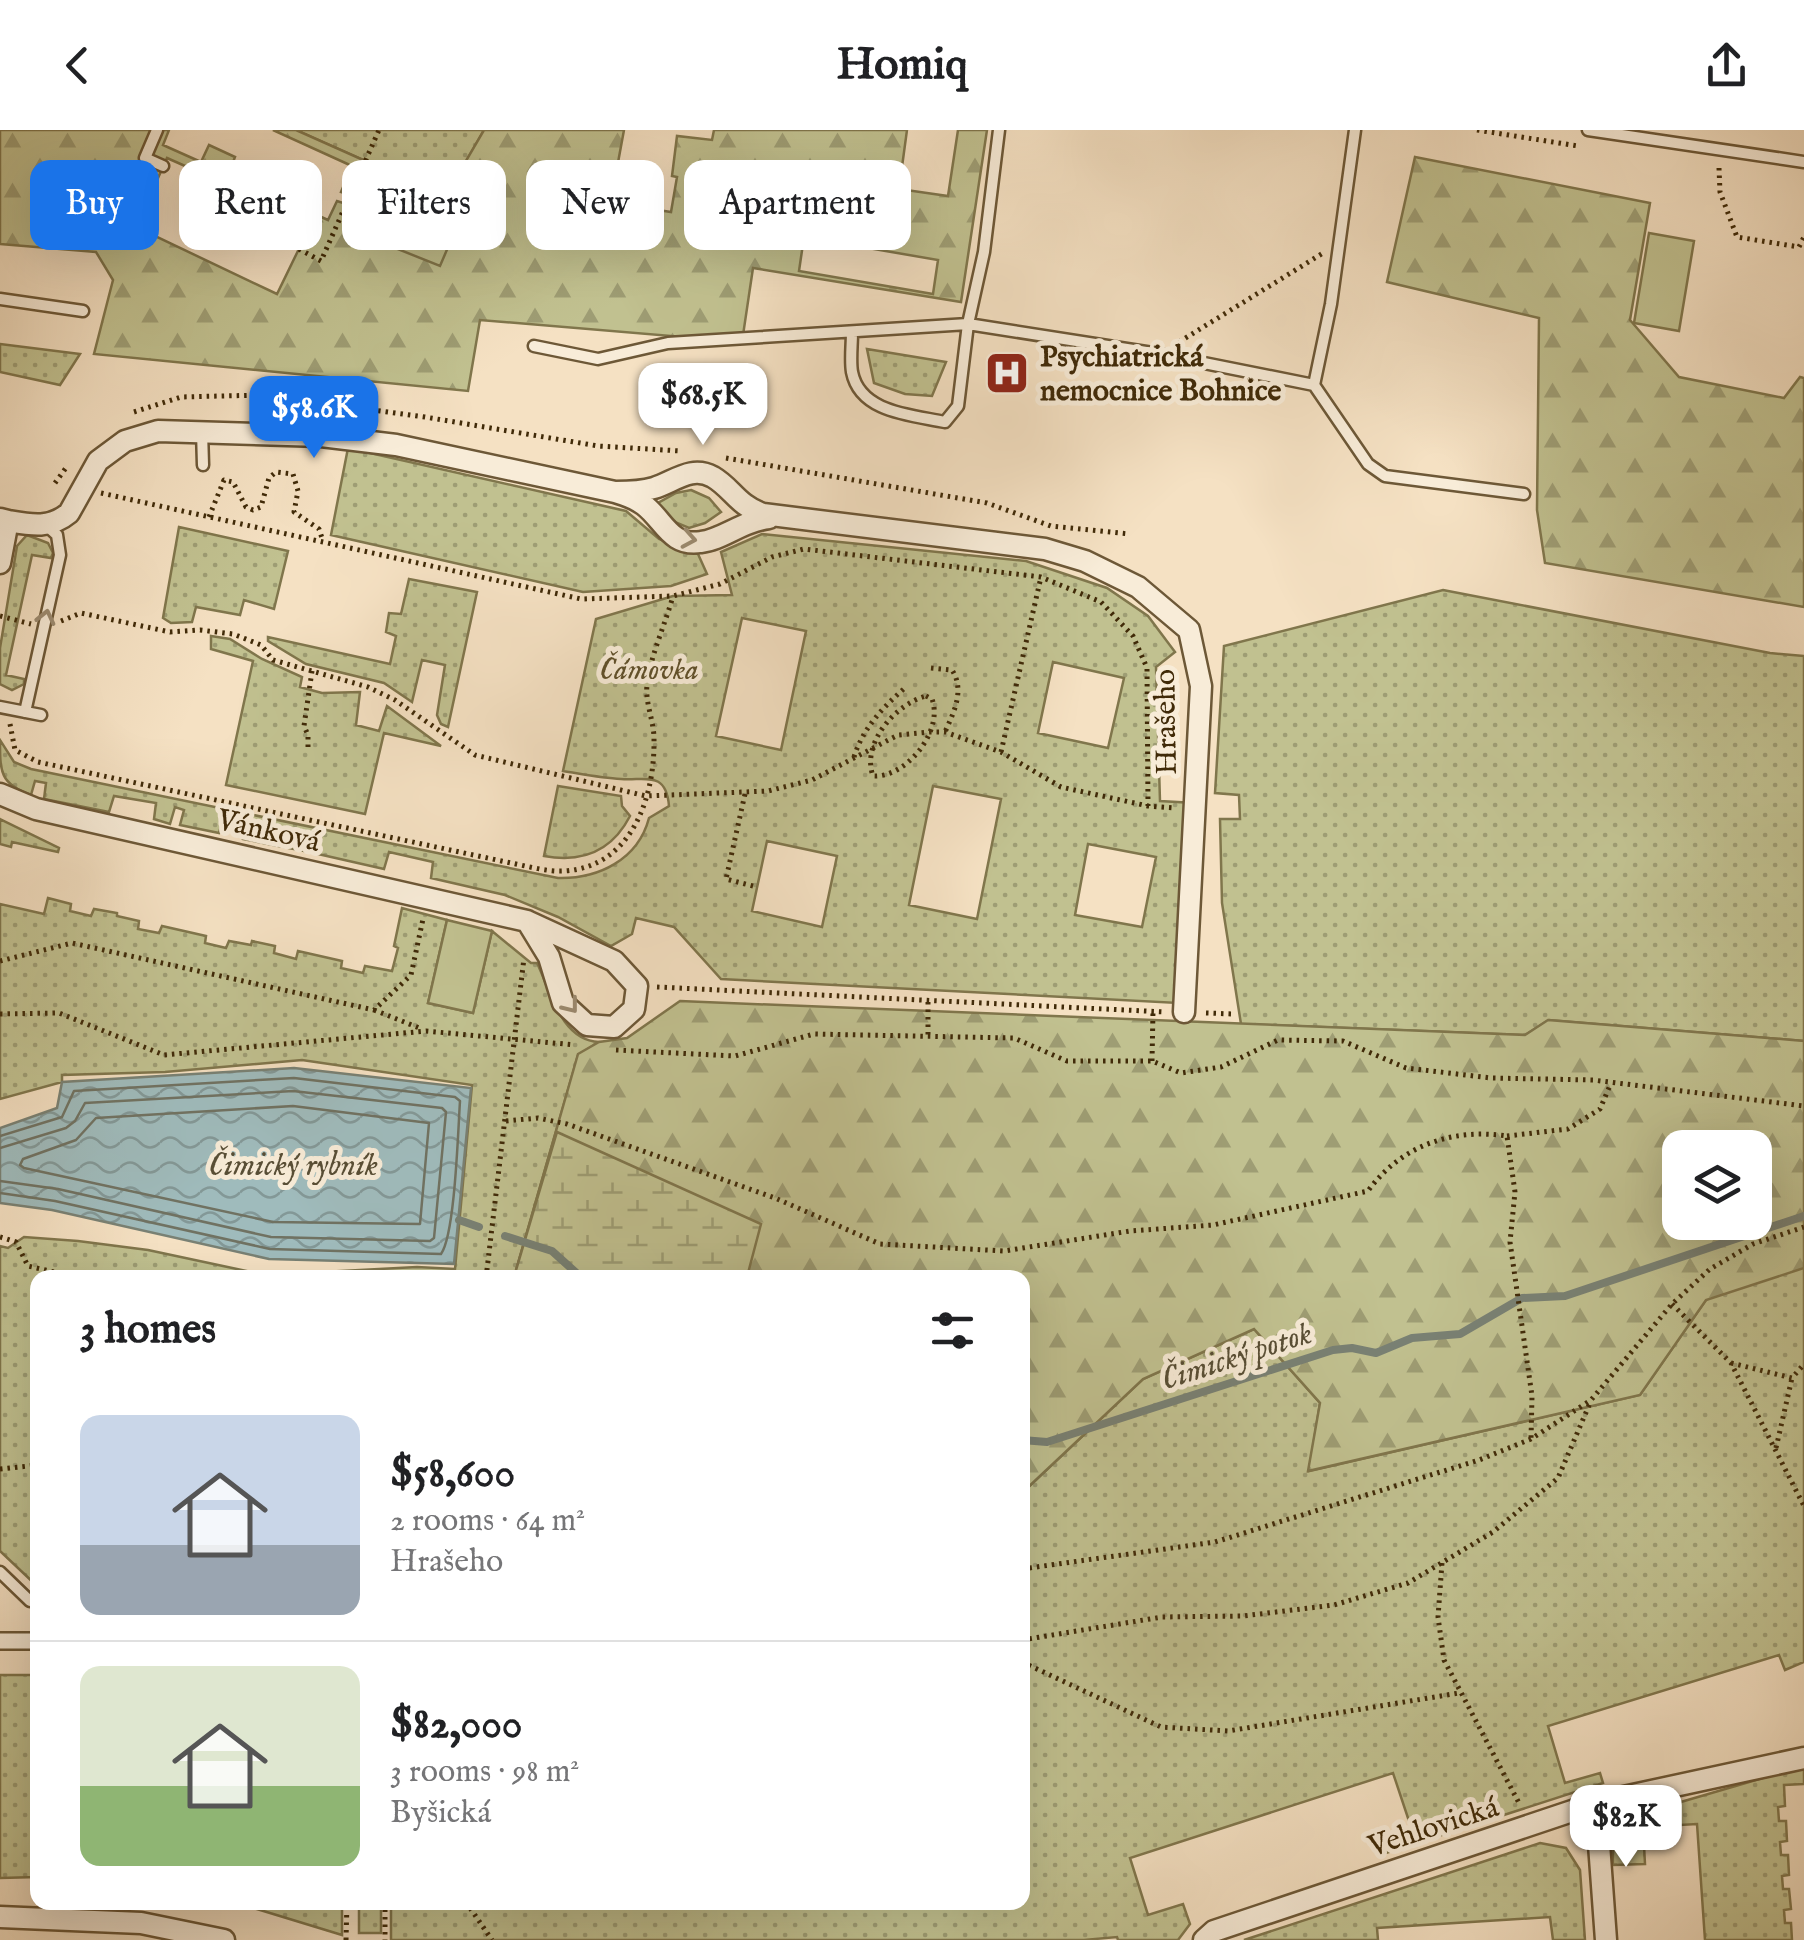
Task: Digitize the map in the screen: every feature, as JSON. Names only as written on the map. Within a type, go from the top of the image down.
[{"type":"street","name":"Hrašeho","points":[[46,525],[69,513],[98,461],[125,441],[158,431],[202,430],[320,436],[396,445],[614,492],[643,504],[666,531],[685,542],[708,541],[742,524],[775,517]]},
{"type":"street","name":"Hrašeho","points":[[614,492],[651,489],[684,474],[702,474],[719,482],[751,510],[775,517],[1046,549],[1085,561],[1138,586],[1189,630],[1201,686],[1184,1012]]},
{"type":"street","points":[[0,563],[4,520],[46,525]]},
{"type":"street","name":"Vánková","points":[[0,794],[36,809],[527,921],[614,961],[637,986]]},
{"type":"street","points":[[527,921],[549,957],[563,1003],[587,1025],[614,1026],[634,1009],[637,986]]},
{"type":"street","points":[[0,1641],[30,1642]]},
{"type":"street","name":"Vehlovická","points":[[1204,1940],[1214,1931],[1596,1804],[1804,1758]]},
{"type":"street","points":[[1596,1804],[1606,1940]]},
{"type":"street","points":[[0,1918],[141,1924],[224,1940]]},
{"type":"lane","points":[[158,130],[146,158],[163,166]]},
{"type":"lane","points":[[852,332],[852,374],[862,396],[891,411],[945,422],[958,406],[968,324],[984,252],[998,130]]},
{"type":"lane","points":[[1314,386],[1331,304],[1355,130]]},
{"type":"lane","points":[[1588,130],[1639,134],[1804,162]]},
{"type":"lane","points":[[0,299],[84,311]]},
{"type":"lane","points":[[534,346],[598,359],[668,343],[968,324],[1160,354],[1314,386],[1368,464],[1385,476],[1524,494]]},
{"type":"lane","points":[[202,430],[203,465]]},
{"type":"lane","points":[[41,715],[12,710],[44,627],[60,555],[57,535],[46,525]]},
{"type":"lane","points":[[0,1572],[30,1601]]},
{"type":"path","points":[[301,250],[321,261],[379,130]]},
{"type":"path","points":[[1478,130],[1584,147]]},
{"type":"path","points":[[1719,150],[1720,192],[1737,237],[1799,247],[1804,237]]},
{"type":"path","points":[[1160,354],[1338,244]]},
{"type":"path","points":[[131,414],[181,397],[262,395],[598,446],[656,447],[694,453]]},
{"type":"path","points":[[712,456],[987,504],[1051,526],[1128,534]]},
{"type":"path","points":[[55,483],[72,460]]},
{"type":"path","points":[[209,516],[224,480],[233,482],[246,508],[254,510],[261,507],[270,478],[276,472],[287,472],[293,474],[298,491],[294,512],[319,529],[323,542]]},
{"type":"path","points":[[0,616],[44,627],[81,614],[170,632],[233,634],[261,645],[273,660],[368,687],[395,700],[474,755],[646,796],[745,794],[812,780],[898,734],[945,732],[1000,752],[1062,786],[1148,806],[1147,668],[1133,636],[1101,602],[1041,577],[804,549],[772,557],[720,584],[673,596],[580,599],[98,492]]},
{"type":"path","points":[[1000,752],[1041,577]]},
{"type":"path","points":[[12,710],[9,729],[15,750],[38,762],[563,871],[597,864],[620,850],[637,823],[646,796],[654,736],[646,684],[673,596]]},
{"type":"path","points":[[931,668],[952,670],[957,677],[956,709],[945,732]]},
{"type":"path","points":[[308,747],[304,726],[312,671]]},
{"type":"path","points":[[854,758],[859,741],[882,708],[906,687]]},
{"type":"path","points":[[926,696],[932,699],[936,707],[930,732],[915,755],[892,774],[873,776],[872,748],[900,706],[926,696]]},
{"type":"path","points":[[745,794],[726,880],[757,887]]},
{"type":"path","points":[[374,1010],[411,975],[428,897]]},
{"type":"path","points":[[487,1270],[527,921]]},
{"type":"path","points":[[0,961],[72,943],[374,1010],[426,1030]]},
{"type":"path","points":[[637,986],[1233,1014]]},
{"type":"path","points":[[928,1002],[928,1037]]},
{"type":"path","points":[[1152,1062],[1153,1012]]},
{"type":"path","points":[[0,1014],[59,1014],[164,1055],[426,1030],[589,1047]]},
{"type":"path","points":[[608,1049],[734,1056],[814,1034],[1014,1038],[1067,1061],[1152,1062],[1181,1073],[1221,1067],[1278,1040],[1343,1042],[1406,1068],[1491,1078],[1611,1082],[1804,1106]]},
{"type":"path","points":[[506,1121],[538,1118],[567,1124],[775,1198],[880,1244],[1004,1251],[1130,1231],[1214,1225],[1368,1190],[1384,1169],[1442,1136],[1508,1136],[1568,1129],[1600,1109],[1611,1082]]},
{"type":"path","points":[[1508,1136],[1514,1192],[1510,1242],[1532,1396],[1531,1439]]},
{"type":"path","points":[[1030,1567],[1216,1542],[1479,1460],[1531,1439],[1591,1400],[1672,1304],[1710,1268],[1753,1244],[1804,1227]]},
{"type":"path","points":[[0,1237],[16,1242],[28,1266],[45,1270]]},
{"type":"path","points":[[1672,1304],[1732,1364],[1804,1506]]},
{"type":"path","points":[[1732,1364],[1792,1378]]},
{"type":"path","points":[[1775,1451],[1792,1378],[1804,1364]]},
{"type":"path","points":[[1030,1639],[1162,1617],[1243,1616],[1334,1605],[1408,1583],[1493,1532],[1558,1478],[1591,1400]]},
{"type":"path","points":[[0,1469],[30,1467]]},
{"type":"path","points":[[1442,1563],[1438,1617],[1444,1660],[1531,1825]]},
{"type":"path","points":[[1030,1666],[1161,1727],[1228,1730],[1459,1692]]},
{"type":"path","points":[[346,1910],[346,1940]]},
{"type":"path","points":[[385,1910],[385,1940]]},
{"type":"path","points":[[471,1910],[492,1940]]},
{"type":"green space","points":[[0,130],[169,130],[163,145],[197,160],[179,160],[179,163],[167,158],[159,176],[159,160],[30,160],[30,246],[0,244]]},
{"type":"green space","points":[[273,130],[296,130],[363,160],[342,161]]},
{"type":"green space","points":[[296,130],[484,130],[467,160],[363,160]]},
{"type":"green space","points":[[484,130],[624,130],[618,160],[526,160],[526,250],[664,250],[664,211],[671,212],[677,177],[672,176],[677,136],[712,140],[714,130],[907,130],[903,160],[684,160],[684,250],[802,250],[799,271],[933,294],[938,260],[880,250],[911,250],[911,191],[948,196],[958,130],[987,130],[961,302],[753,268],[742,342],[480,320],[468,391],[94,354],[113,280],[96,252],[72,250],[159,250],[159,238],[277,294],[298,250],[322,250],[322,217],[328,220],[337,201],[342,203],[342,250],[506,250],[506,160],[466,160]]},
{"type":"green space","points":[[209,145],[235,157],[234,160],[202,160]]},
{"type":"green space","points":[[1415,157],[1650,203],[1630,320],[1679,377],[1784,398],[1800,377],[1804,378],[1804,607],[1545,563],[1537,510],[1539,318],[1387,282]]},
{"type":"green space","points":[[1649,233],[1694,241],[1679,331],[1634,323]]},
{"type":"green space","points":[[400,250],[447,250],[440,266]]},
{"type":"green space","points":[[0,344],[80,354],[60,385],[0,372]]},
{"type":"green space","points":[[867,349],[946,362],[932,396],[905,394],[874,383]]},
{"type":"green space","points":[[348,448],[626,511],[659,539],[698,554],[707,574],[671,586],[583,592],[331,535]]},
{"type":"green space","points":[[691,490],[709,498],[721,512],[689,528],[670,520],[658,503]]},
{"type":"green space","points":[[179,527],[288,551],[274,609],[244,600],[240,615],[196,607],[192,622],[171,623],[163,618]]},
{"type":"green space","name":"Čámovka","points":[[762,534],[1026,561],[1107,588],[1148,616],[1175,652],[1156,667],[1160,801],[1194,803],[1178,1003],[721,979],[674,927],[636,918],[632,934],[611,946],[558,917],[505,895],[431,878],[433,862],[389,852],[384,869],[318,854],[321,837],[307,835],[304,851],[243,839],[245,823],[223,818],[219,833],[180,825],[184,810],[175,807],[170,824],[154,819],[156,803],[114,796],[109,812],[44,799],[46,783],[35,781],[31,795],[13,786],[2,769],[0,740],[14,762],[31,769],[558,878],[588,875],[626,856],[644,833],[649,818],[669,806],[664,787],[653,780],[563,771],[596,619],[673,596],[732,595],[721,552]],"holes":[[[742,618],[806,631],[781,750],[716,736]],[[1053,662],[1124,678],[1108,748],[1038,733]],[[933,786],[1001,799],[977,919],[909,905]],[[767,841],[837,856],[822,927],[752,911]],[[1088,844],[1156,857],[1142,927],[1075,915]]]},
{"type":"green space","points":[[27,535],[48,543],[53,553],[51,558],[32,555],[6,675],[24,679],[24,684],[12,690],[0,684],[0,648],[17,546]]},
{"type":"green space","points":[[409,579],[477,592],[448,727],[441,724],[437,715],[445,665],[422,660],[412,702],[384,683],[306,664],[268,641],[268,637],[390,664],[396,636],[386,632],[389,613],[401,614]]},
{"type":"green space","points":[[1443,590],[1770,653],[1804,656],[1804,1041],[1549,1020],[1525,1035],[1241,1024],[1222,903],[1220,819],[1240,819],[1239,795],[1215,793],[1224,646]]},
{"type":"green space","points":[[211,636],[230,639],[302,677],[300,687],[322,693],[360,692],[356,725],[379,731],[387,706],[441,746],[384,733],[365,814],[226,785],[253,661],[211,649]]},
{"type":"green space","points":[[558,786],[621,796],[622,806],[630,816],[614,838],[594,852],[571,858],[544,856]]},
{"type":"green space","points":[[0,819],[59,848],[58,852],[12,842],[11,847],[0,844]]},
{"type":"green space","points":[[48,898],[71,904],[70,911],[91,916],[94,909],[117,913],[139,921],[138,929],[159,933],[162,926],[206,936],[205,943],[226,948],[229,941],[251,945],[252,941],[275,946],[274,953],[296,959],[298,951],[342,961],[341,968],[363,973],[365,966],[392,971],[402,908],[447,920],[428,1003],[473,1013],[492,931],[531,963],[537,963],[566,1024],[586,1039],[599,1042],[578,1055],[516,1270],[360,1270],[455,1269],[472,1085],[302,1060],[165,1072],[62,1075],[62,1082],[0,1099],[0,904],[44,914]]},
{"type":"green space","points":[[447,920],[492,931],[473,1013],[428,1003]]},
{"type":"green space","points":[[680,1001],[1525,1035],[1548,1020],[1804,1041],[1804,1268],[1706,1300],[1640,1395],[1308,1471],[1320,1403],[1254,1329],[1143,1379],[1030,1485],[1030,1270],[516,1270],[578,1054],[599,1042],[627,1038]]},
{"type":"green space","points":[[557,1132],[761,1224],[749,1270],[516,1270]]},
{"type":"green space","points":[[1804,1213],[1804,1662],[1785,1670],[1779,1655],[1548,1726],[1565,1783],[1600,1773],[1603,1783],[1383,1854],[1379,1841],[1412,1830],[1393,1773],[1130,1858],[1148,1915],[1183,1904],[1190,1924],[1178,1940],[391,1940],[391,1910],[1030,1910],[1030,1485],[1143,1379],[1254,1329],[1320,1403],[1309,1471],[1640,1395],[1706,1300]]},
{"type":"green space","points":[[24,1237],[148,1250],[242,1270],[30,1270],[30,1579],[0,1551],[0,1246],[8,1248]]},
{"type":"green space","points":[[0,1675],[30,1675],[30,1877],[0,1878]]},
{"type":"green space","points":[[1804,1766],[1804,1784],[1784,1785],[1785,1806],[1778,1807],[1779,1821],[1786,1821],[1787,1841],[1780,1842],[1781,1855],[1788,1855],[1789,1875],[1782,1876],[1783,1889],[1789,1889],[1791,1909],[1784,1910],[1785,1923],[1791,1923],[1792,1940],[1705,1940],[1697,1824],[1643,1827],[1645,1864],[1613,1865],[1616,1837],[1633,1816]]},
{"type":"green space","points":[[1540,1843],[1566,1848],[1580,1870],[1585,1940],[1553,1940],[1550,1917],[1377,1928],[1378,1940],[1244,1940]]},
{"type":"green space","points":[[260,1910],[342,1910],[342,1935]]},
{"type":"green space","points":[[359,1910],[381,1910],[381,1933],[359,1933]]},
{"type":"water","name":"Čimický rybník","points":[[294,1068],[471,1088],[454,1264],[269,1259],[52,1210],[0,1203],[0,1128],[57,1108],[62,1082]]},
{"type":"waterway","name":"Čimický potok","points":[[1030,1441],[1047,1442],[1333,1350],[1352,1348],[1376,1353],[1412,1338],[1460,1334],[1522,1298],[1565,1296],[1804,1216]]},
{"type":"waterway","name":"Čimický potok","points":[[459,1220],[479,1227]]},
{"type":"waterway","name":"Čimický potok","points":[[505,1236],[552,1251],[573,1270]]},
{"type":"place","name":"Psychiatrická nemocnice Bohnice","points":[[1007,373]]}]
